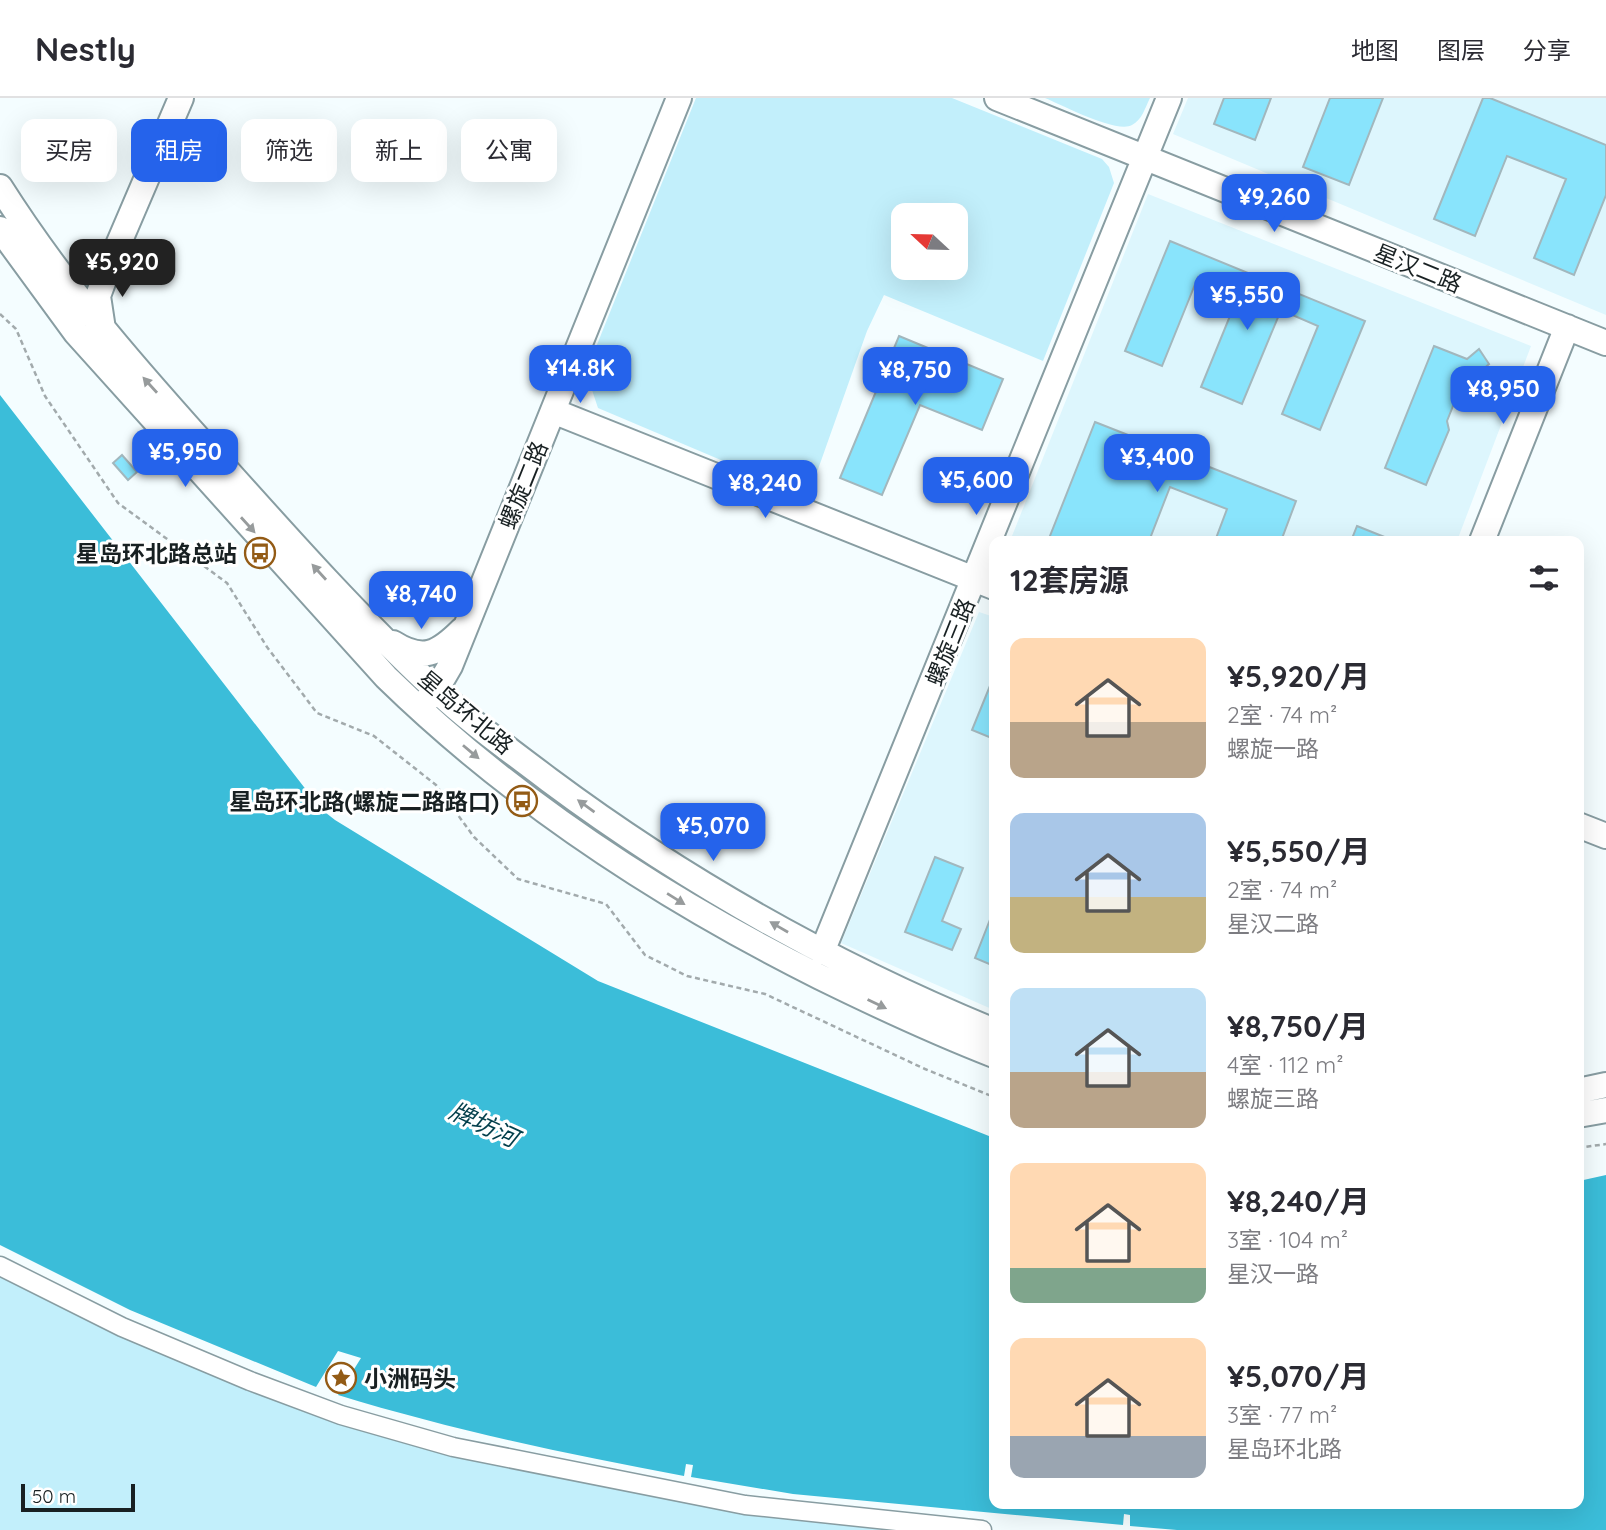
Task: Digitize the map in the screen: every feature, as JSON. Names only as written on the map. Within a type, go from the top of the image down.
[{"type":"street","points":[[104,331],[98,296],[181,98]]},
{"type":"street","name":"螺旋二路","points":[[418,709],[436,690],[450,666],[679,98]]},
{"type":"street","name":"星汉二路","points":[[997,98],[1606,343]]},
{"type":"street","name":"螺旋三路","points":[[1003,536],[1169,98]]},
{"type":"street","name":"星岛环北路","points":[[0,187],[59,275],[104,331],[329,583],[436,690],[514,754],[662,859],[822,952],[989,1029]]},
{"type":"street","name":"星岛环北路","points":[[0,229],[76,333],[418,709],[569,829],[699,914],[933,1031],[989,1053]]},
{"type":"street","points":[[59,275],[79,279],[109,266]]},
{"type":"street","points":[[1484,536],[1567,327]]},
{"type":"street","points":[[553,411],[985,583]]},
{"type":"street","name":"螺旋三路","points":[[822,952],[985,583]]},
{"type":"street","points":[[379,634],[407,652],[418,655],[446,646],[464,627]]},
{"type":"street","points":[[1584,827],[1606,836]]},
{"type":"street","points":[[1584,1090],[1606,1085]]},
{"type":"street","points":[[1584,1114],[1606,1110]]},
{"type":"street","points":[[0,1266],[122,1327],[250,1381],[341,1415],[453,1447],[745,1505],[982,1530]]},
{"type":"path","points":[[1584,1148],[1606,1144]]},
{"type":"shaded area","points":[[696,98],[952,98],[1102,159],[1109,167],[1114,183],[1043,361],[884,295],[867,331],[816,475],[799,493],[598,408],[586,372]]},
{"type":"shaded area","points":[[1045,98],[1150,98],[1138,120],[1125,127],[1102,122]]},
{"type":"shaded area","points":[[1188,98],[1606,98],[1606,315],[1173,134]]},
{"type":"shaded area","points":[[1148,194],[1531,346],[1459,536],[1012,536]]},
{"type":"shaded area","points":[[979,612],[989,615],[989,1008],[841,943]]},
{"type":"shaded area","points":[[0,1272],[321,1414],[881,1526],[883,1530],[0,1530]]},
{"type":"water","name":"牌坊河","points":[[0,395],[321,809],[335,820],[598,981],[989,1136],[989,1509],[1584,1509],[1584,1180],[1606,1175],[1606,1530],[1177,1530],[1130,1526],[1130,1515],[1124,1514],[1123,1525],[793,1494],[691,1477],[693,1465],[686,1464],[684,1476],[510,1440],[338,1395],[361,1358],[338,1351],[316,1387],[130,1310],[0,1245]]},
{"type":"building","points":[[1224,98],[1271,98],[1255,140],[1214,124]]},
{"type":"building","points":[[1330,98],[1383,98],[1349,185],[1303,167]]},
{"type":"building","points":[[1483,98],[1490,98],[1606,145],[1606,195],[1574,275],[1534,258],[1566,179],[1507,156],[1475,236],[1434,219]]},
{"type":"building","points":[[1170,241],[1365,321],[1320,430],[1282,414],[1318,326],[1281,310],[1242,404],[1201,387],[1239,294],[1198,277],[1162,366],[1125,351]]},
{"type":"building","points":[[899,336],[1003,379],[982,430],[920,405],[882,495],[840,478]]},
{"type":"building","points":[[1434,346],[1467,359],[1479,349],[1489,364],[1459,391],[1447,421],[1449,430],[1426,485],[1385,468]]},
{"type":"building","points":[[1095,422],[1296,501],[1283,536],[1217,536],[1227,509],[1170,487],[1151,536],[1050,536]]},
{"type":"building","points":[[122,455],[137,472],[128,480],[113,463]]},
{"type":"building","points":[[1357,526],[1382,536],[1353,536]]},
{"type":"building","points":[[989,688],[989,737],[972,730]]},
{"type":"building","points":[[935,857],[963,868],[942,921],[961,929],[952,950],[905,932]]},
{"type":"building","points":[[989,922],[989,964],[975,958]]},
{"type":"place","name":"星岛环北路总站","points":[[260,553]]},
{"type":"place","name":"星岛环北路(螺旋二路路口)","points":[[522,801]]},
{"type":"place","name":"小洲码头","points":[[341,1378]]}]
